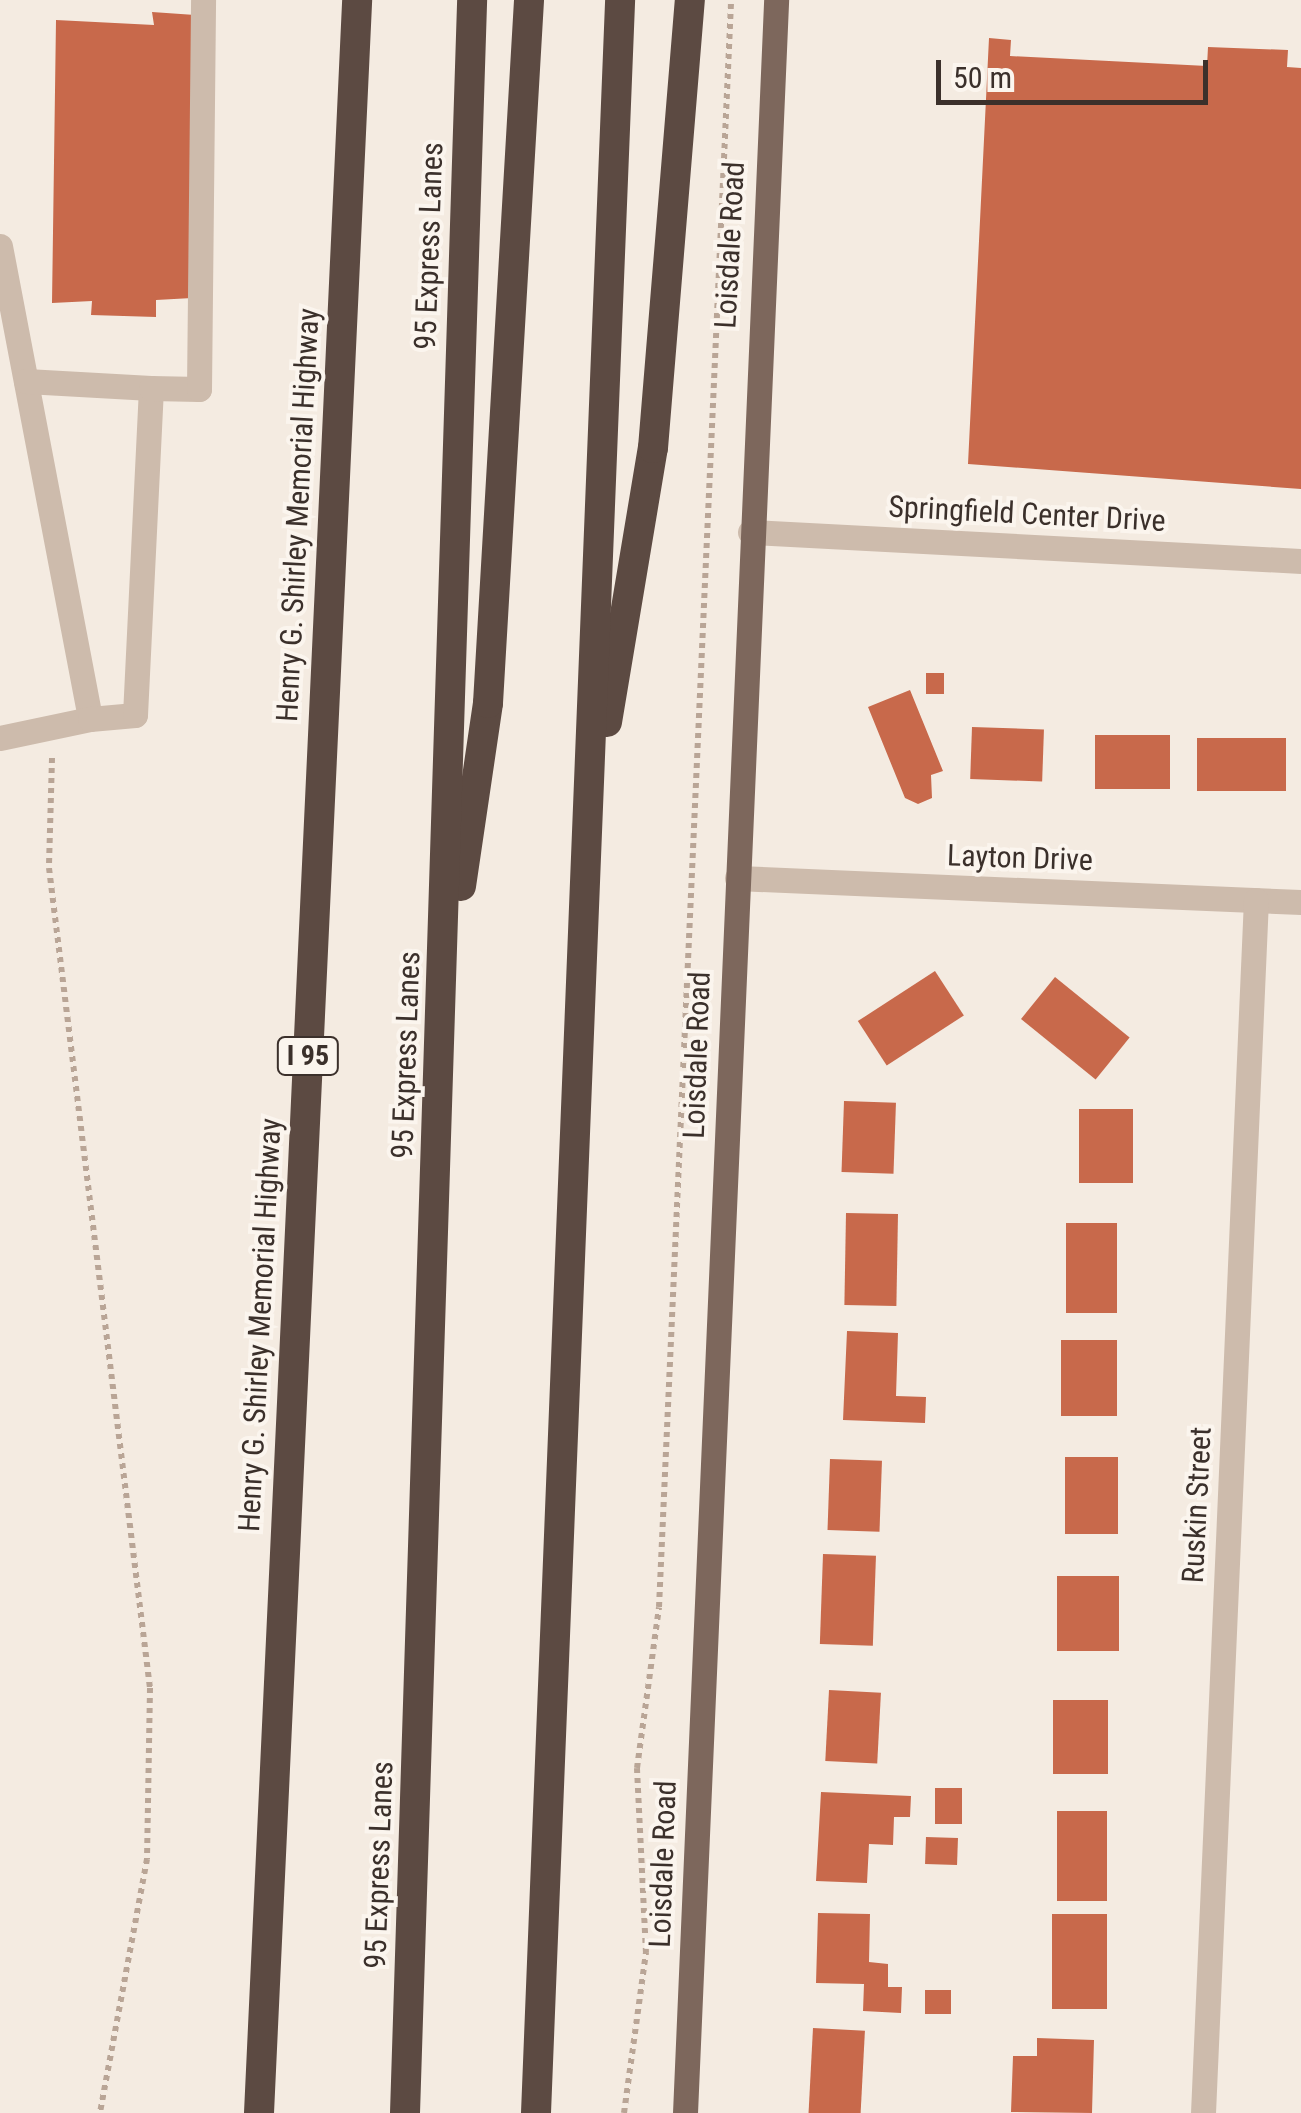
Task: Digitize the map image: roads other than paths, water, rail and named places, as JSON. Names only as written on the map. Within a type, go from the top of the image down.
[{"type":"highway","name":"Henry G. Shirley Memorial Highway","points":[[259,2113],[357,0]]},
{"type":"highway","name":"95 Express Lanes","points":[[406,2113],[472,0]]},
{"type":"highway","points":[[443,997],[488,703],[529,0]]},
{"type":"highway","points":[[536,2113],[620,0]]},
{"type":"highway","points":[[588,833],[646,507],[690,0]]},
{"type":"main road","name":"Loisdale Road","points":[[684,2113],[776,0]]},
{"type":"street","points":[[26,381],[199,389],[203,0]]},
{"type":"street","points":[[0,246],[90,719]]},
{"type":"street","points":[[0,738],[90,719],[135,716],[152,388]]},
{"type":"street","name":"Springfield Center Drive","points":[[750,532],[1301,560]]},
{"type":"street","name":"Layton Drive","points":[[736,878],[1301,902]]},
{"type":"street","name":"Ruskin Street","points":[[1202,2113],[1256,900]]}]
